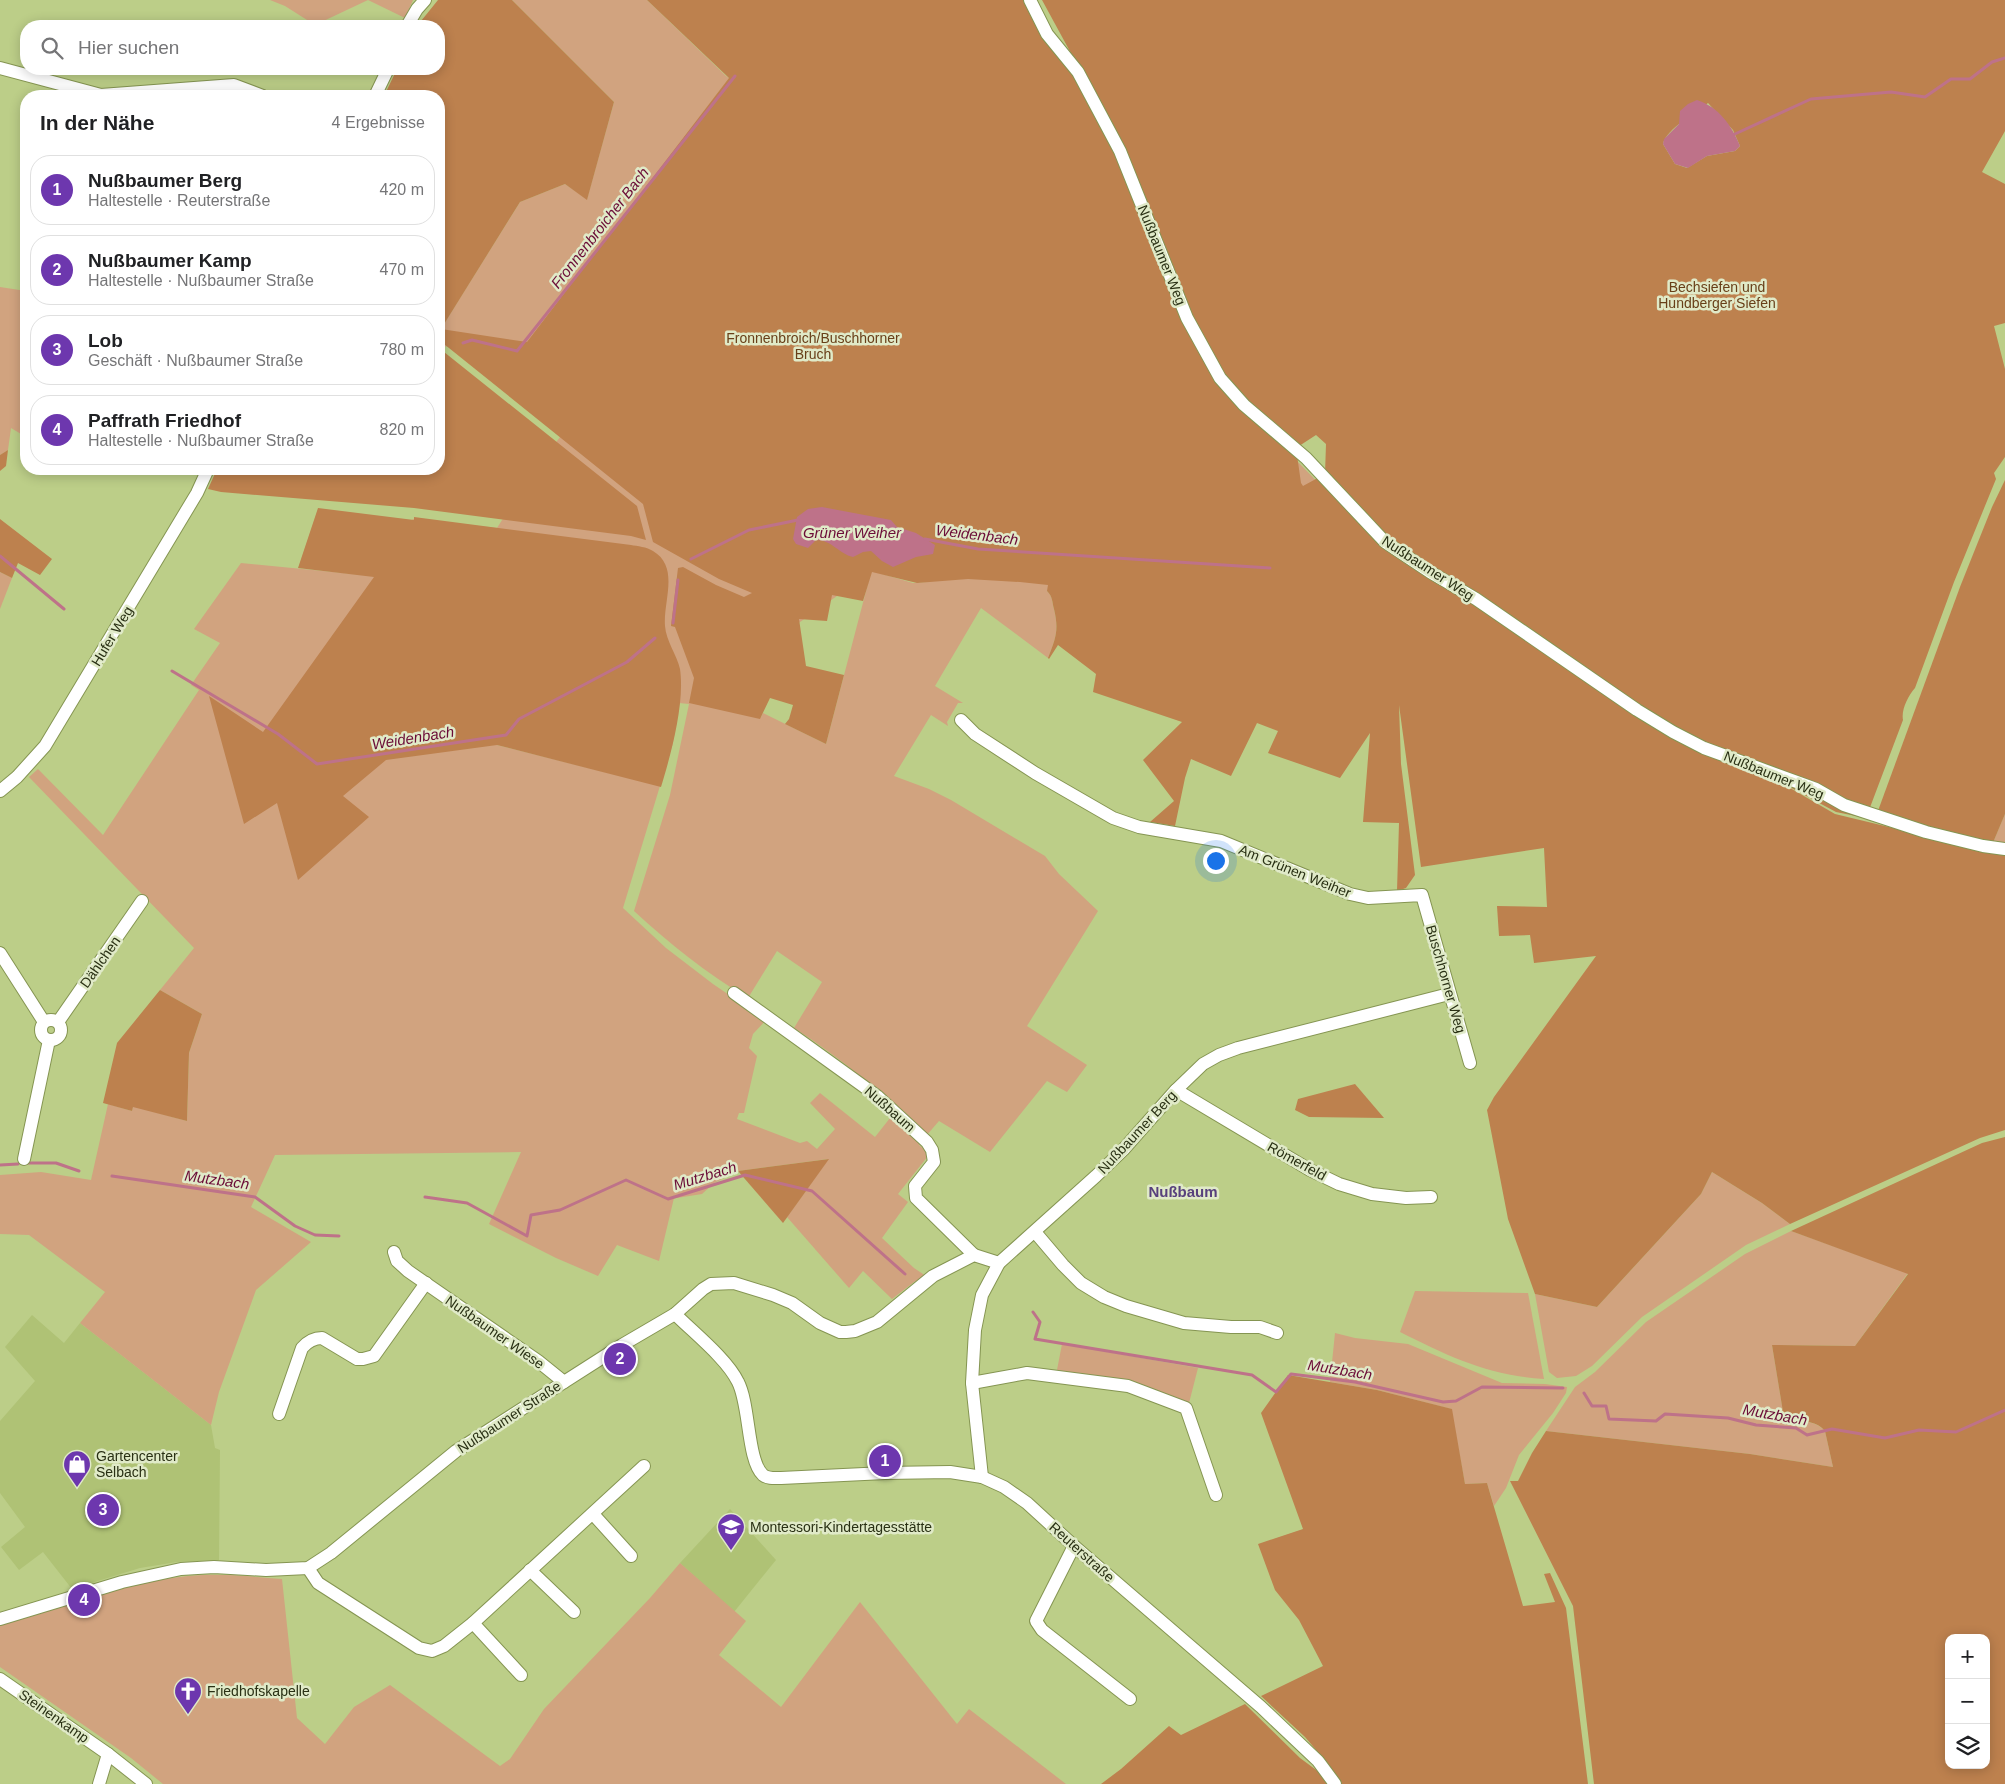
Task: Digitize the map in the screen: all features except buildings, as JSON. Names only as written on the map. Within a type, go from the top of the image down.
[{"type":"street","points":[[411,20],[425,0]]},
{"type":"street","name":"Nußbaumer Weg","points":[[1030,0],[1047,34],[1078,72],[1120,152],[1187,318],[1220,378],[1244,405],[1306,458],[1385,542],[1484,604],[1636,710],[1704,748],[1800,782],[1844,805],[1926,832],[1982,846],[2005,849]]},
{"type":"street","points":[[0,68],[20,73]]},
{"type":"street","points":[[26,75],[81,90]]},
{"type":"street","points":[[378,90],[385,75]]},
{"type":"street","points":[[167,90],[234,85],[247,90]]},
{"type":"street","name":"Hufer Weg","points":[[0,791],[18,777],[45,746],[197,493],[205,475]]},
{"type":"street","name":"Am Grünen Weiher","points":[[961,720],[976,734],[1029,769],[1091,807],[1113,818],[1139,827],[1221,841],[1350,894],[1368,898],[1422,896]]},
{"type":"street","name":"Buschhorner Weg","points":[[1422,896],[1470,1063]]},
{"type":"street","name":"Dählchen","points":[[0,953],[44,1022],[40,1031],[43,1037],[49,1040],[56,1039],[61,1034],[61,1026],[58,1022],[142,901]]},
{"type":"street","name":"Nußbaum","points":[[734,993],[877,1096],[927,1142],[932,1150],[934,1162],[915,1186],[916,1198],[974,1255]]},
{"type":"street","name":"Nußbaumer Berg","points":[[982,1477],[972,1383],[975,1330],[982,1294],[999,1264],[1123,1150],[1176,1090],[1203,1064],[1219,1055],[1238,1048],[1449,994]]},
{"type":"street","points":[[44,1022],[50,1019],[58,1022]]},
{"type":"street","name":"Dählchen","points":[[24,1159],[49,1040]]},
{"type":"street","name":"Römerfeld","points":[[1176,1090],[1310,1170],[1339,1184],[1380,1195],[1406,1198],[1431,1197]]},
{"type":"street","points":[[1036,1232],[1063,1266],[1081,1282],[1104,1297],[1126,1306],[1184,1323],[1231,1327],[1260,1327],[1277,1334]]},
{"type":"street","name":"Nußbaumer Wiese","points":[[394,1252],[402,1266],[538,1361],[564,1382]]},
{"type":"street","points":[[974,1255],[999,1264]]},
{"type":"street","name":"Nußbaumer Straße","points":[[0,1619],[122,1582],[181,1569],[214,1567],[266,1570],[308,1568],[331,1554],[456,1451],[622,1345],[676,1314],[711,1284],[726,1282],[750,1287],[782,1299],[830,1329],[840,1332],[855,1331],[877,1322],[933,1276],[974,1255]]},
{"type":"street","points":[[279,1414],[302,1348],[306,1344],[317,1338],[322,1338],[357,1359],[374,1356],[426,1284]]},
{"type":"street","name":"Reuterstraße","points":[[676,1314],[729,1368],[740,1384],[748,1415],[754,1459],[764,1476],[768,1478],[790,1478],[950,1472],[982,1477],[1004,1487],[1027,1503],[1074,1546],[1261,1707],[1318,1761],[1336,1784]]},
{"type":"street","points":[[972,1383],[1027,1373],[1128,1386],[1186,1408],[1216,1495]]},
{"type":"street","points":[[308,1568],[318,1583],[419,1648],[432,1651],[444,1646],[472,1623],[644,1466]]},
{"type":"street","points":[[593,1514],[631,1556]]},
{"type":"street","points":[[1074,1546],[1036,1620],[1042,1630],[1130,1699]]},
{"type":"street","points":[[530,1570],[574,1612]]},
{"type":"street","points":[[472,1623],[521,1675]]},
{"type":"street","name":"Steinenkamp","points":[[0,1678],[108,1754],[146,1784]]},
{"type":"street","points":[[99,1784],[108,1754]]},
{"type":"shaded area","points":[[32,1315],[64,1343],[80,1323],[211,1425],[215,1448],[220,1450],[219,1560],[177,1562],[140,1568],[72,1589],[43,1552],[19,1570],[1,1547],[25,1527],[0,1493],[0,1421],[35,1381],[5,1347]]},
{"type":"shaded area","points":[[730,1509],[776,1560],[734,1612],[680,1563]]},
{"type":"green space","points":[[270,0],[368,0],[326,20],[307,20],[285,6]]},
{"type":"green space","points":[[368,0],[413,0],[405,18]]},
{"type":"green space","points":[[438,0],[512,0],[614,102],[587,200],[565,184],[520,202],[445,323],[445,90],[387,90],[394,75],[445,75],[445,20],[422,20]]},
{"type":"green space","name":"Fronnenbroich/Buschhorner Bruch","points":[[512,0],[647,0],[726,76],[1298,462],[1337,502],[1047,591],[1052,600],[1056,616],[1055,639],[1048,658],[981,608],[935,686],[963,703],[958,703],[947,722],[948,726],[931,715],[894,776],[929,789],[951,800],[1045,856],[1059,874],[1098,911],[1027,1026],[1087,1065],[1067,1092],[1047,1081],[990,1152],[939,1121],[926,1136],[863,1078],[794,1028],[822,982],[777,951],[748,998],[689,958],[634,911],[670,795],[689,704],[679,703],[673,743],[623,908],[666,948],[713,984],[766,1020],[753,1034],[749,1048],[757,1056],[744,1113],[739,1113],[737,1119],[800,1143],[807,1141],[817,1149],[835,1129],[810,1103],[820,1093],[875,1137],[894,1113],[921,1142],[919,1145],[928,1156],[898,1194],[908,1202],[882,1238],[914,1268],[926,1276],[914,1282],[892,1299],[863,1271],[849,1288],[787,1217],[828,1159],[738,1171],[714,1183],[702,1194],[674,1198],[659,1261],[617,1245],[598,1276],[556,1258],[489,1224],[521,1152],[275,1155],[251,1207],[311,1242],[256,1290],[219,1392],[211,1425],[80,1323],[105,1292],[29,1235],[0,1234],[0,1175],[41,1172],[91,1180],[108,1104],[132,1111],[133,1106],[187,1121],[189,1053],[202,1014],[160,990],[194,948],[29,777],[38,769],[103,835],[199,690],[191,685],[220,643],[194,629],[241,563],[374,576],[413,519],[497,528],[523,487],[577,414],[455,347],[445,346],[445,322],[520,202],[565,184],[587,199],[614,102]],"holes":[[[872,571],[927,582],[913,583]],[[871,572],[826,744],[763,713],[760,719],[793,627]],[[498,741],[633,779],[497,745]]]},
{"type":"green space","points":[[647,0],[1035,0],[1117,150],[1122,147],[1042,0],[2005,0],[2005,131],[1982,172],[2005,184],[2005,323],[1994,326],[2005,369],[2005,457],[1994,473],[1996,479],[1954,582],[1915,688],[1906,703],[1903,720],[1866,818],[1836,812],[1773,778],[1835,814],[2005,855],[2005,1130],[1980,1138],[1790,1224],[1762,1203],[1712,1172],[1701,1194],[1597,1307],[1535,1294],[1508,1219],[1487,1110],[1494,1097],[1596,956],[1534,963],[1530,935],[1499,936],[1497,906],[1547,907],[1544,848],[1421,867],[1399,705],[1401,764],[1415,875],[1406,888],[1397,891],[1399,823],[1363,822],[1370,733],[1340,778],[1268,753],[1278,731],[1257,723],[1231,776],[1191,759],[1175,826],[1150,822],[1174,801],[1143,760],[1182,722],[1093,692],[1096,674],[1058,645],[1048,658],[1055,639],[1056,616],[1052,600],[1047,591],[1048,585],[968,579],[917,583],[872,572],[863,601],[832,595],[827,621],[799,619],[806,666],[844,675],[826,744],[785,724],[789,719],[793,705],[770,698],[760,719],[689,703],[694,678],[675,627],[671,626],[678,568],[683,567],[716,585],[744,597],[752,593],[719,579],[653,542],[643,504],[445,345],[445,330],[527,342],[729,78]],"holes":[[[1708,103],[1733,130],[1740,146],[1735,151],[1707,156],[1687,168],[1675,164],[1663,144],[1665,138],[1675,127]],[[1316,435],[1326,444],[1325,474],[1303,486],[1296,448]]]},
{"type":"green space","points":[[0,287],[20,290],[20,433],[11,428],[8,450],[0,455]]},
{"type":"green space","points":[[445,353],[637,506],[646,540],[631,536],[414,508],[221,492],[208,489],[214,475],[445,475]]},
{"type":"green space","points":[[8,450],[6,466],[0,471],[0,455]]},
{"type":"green space","points":[[2005,480],[2005,814],[1992,845],[1875,819],[1960,587],[1992,507]]},
{"type":"green space","points":[[318,508],[414,520],[414,517],[631,545],[653,551],[666,566],[668,575],[665,626],[667,637],[679,664],[681,682],[679,713],[661,787],[497,745],[386,760],[343,796],[369,817],[298,880],[277,803],[244,824],[209,696],[263,732],[374,577],[298,568]]},
{"type":"green space","points":[[0,519],[52,559],[40,575],[18,563],[12,578],[0,572]]},
{"type":"green space","points":[[0,572],[12,578],[0,609]]},
{"type":"green space","points":[[2005,814],[2005,848],[1992,845]]},
{"type":"green space","points":[[160,990],[202,1014],[189,1053],[187,1121],[133,1107],[132,1111],[103,1103],[117,1043]]},
{"type":"green space","points":[[1355,1084],[1384,1118],[1309,1117],[1295,1110],[1298,1099]]},
{"type":"green space","points":[[2005,1137],[2005,1784],[1594,1784],[1573,1606],[1510,1481],[1518,1481],[1546,1431],[1750,1454],[1833,1467],[1825,1431],[1821,1427],[1817,1424],[1784,1418],[1772,1345],[1855,1346],[1908,1274],[1791,1231],[1982,1143]]},
{"type":"green space","points":[[829,1159],[783,1223],[738,1171]]},
{"type":"green space","points":[[1712,1172],[1762,1203],[1790,1224],[1746,1245],[1642,1317],[1592,1366],[1576,1376],[1557,1378],[1549,1372],[1535,1294],[1597,1307],[1701,1194]]},
{"type":"green space","points":[[1791,1231],[1908,1273],[1855,1346],[1772,1345],[1784,1418],[1816,1424],[1825,1431],[1833,1467],[1750,1454],[1546,1431],[1575,1387],[1595,1372],[1646,1322],[1745,1254]]},
{"type":"green space","points":[[1415,1291],[1528,1293],[1544,1379],[1505,1374],[1487,1369],[1452,1357],[1400,1332]]},
{"type":"green space","points":[[1335,1333],[1355,1338],[1408,1344],[1502,1383],[1545,1384],[1567,1387],[1566,1393],[1553,1413],[1519,1455],[1506,1488],[1494,1506],[1487,1483],[1465,1484],[1451,1409],[1377,1390],[1330,1382]]},
{"type":"green space","points":[[1062,1344],[1198,1368],[1188,1407],[1157,1390],[1057,1370]]},
{"type":"green space","points":[[1288,1375],[1377,1390],[1452,1409],[1465,1484],[1487,1483],[1523,1606],[1555,1602],[1544,1574],[1550,1573],[1566,1608],[1588,1784],[1101,1784],[1121,1769],[1169,1726],[1181,1735],[1245,1704],[1300,1758],[1323,1775],[1330,1766],[1305,1737],[1261,1696],[1323,1666],[1299,1620],[1275,1590],[1258,1544],[1303,1529],[1261,1413]]},
{"type":"green space","points":[[680,1563],[746,1621],[719,1655],[781,1707],[860,1602],[957,1724],[969,1709],[1066,1784],[163,1784],[131,1758],[0,1667],[0,1625],[100,1594],[152,1581],[203,1575],[282,1579],[297,1718],[325,1744],[354,1707],[390,1685],[500,1766],[510,1759],[544,1709],[650,1598]]},
{"type":"water","points":[[1697,100],[1712,107],[1724,118],[1740,146],[1735,151],[1707,156],[1688,168],[1675,164],[1663,144],[1664,139],[1679,124],[1680,111],[1688,104]]},
{"type":"water","name":"Grüner Weiher","points":[[822,507],[891,520],[897,527],[916,533],[935,545],[933,554],[916,557],[893,567],[882,561],[871,551],[863,552],[853,557],[827,542],[816,540],[808,548],[796,544],[793,539],[797,517],[808,509]]},
{"type":"waterway","points":[[1735,134],[1811,99],[1891,92],[1925,97],[1951,79],[1970,79],[1992,62],[2005,58]]},
{"type":"waterway","name":"Fronnenbroicher Bach","points":[[463,343],[472,340],[517,351],[735,76]]},
{"type":"waterway","name":"Weidenbach","points":[[691,559],[749,530],[798,520]]},
{"type":"waterway","name":"Weidenbach","points":[[925,539],[978,549],[1270,568]]},
{"type":"waterway","name":"Weidenbach","points":[[0,556],[64,609]]},
{"type":"waterway","name":"Weidenbach","points":[[673,623],[678,580]]},
{"type":"waterway","name":"Weidenbach","points":[[172,671],[278,734],[317,764],[506,735],[519,719],[627,662],[655,638]]},
{"type":"waterway","name":"Mutzbach","points":[[27,1163],[56,1163],[79,1171]]},
{"type":"waterway","name":"Mutzbach","points":[[0,1165],[18,1164]]},
{"type":"waterway","name":"Mutzbach","points":[[425,1197],[467,1203],[527,1236],[531,1215],[560,1210],[626,1180],[668,1199],[745,1175],[812,1191],[905,1274]]},
{"type":"waterway","name":"Mutzbach","points":[[112,1176],[255,1197],[295,1226],[315,1235],[339,1236]]},
{"type":"waterway","name":"Mutzbach","points":[[1033,1312],[1040,1322],[1035,1339],[1252,1375],[1276,1392],[1291,1374],[1355,1382],[1443,1402],[1456,1401],[1482,1387],[1563,1388]]},
{"type":"waterway","name":"Mutzbach","points":[[1584,1393],[1592,1406],[1606,1406],[1609,1419],[1656,1421],[1665,1414],[1728,1418],[1756,1425],[1796,1428],[1807,1435],[1832,1429],[1885,1438],[1919,1430],[1956,1432],[2005,1410]]},
{"type":"place","name":"Nußbaumer Kamp","points":[[620,1359]]},
{"type":"place","name":"Nußbaumer Berg","points":[[885,1461]]},
{"type":"place","name":"Gartencenter Selbach","points":[[77,1488]]},
{"type":"place","name":"Lob","points":[[103,1510]]},
{"type":"place","name":"Montessori-Kindertagesstätte","points":[[731,1551]]},
{"type":"place","name":"Paffrath Friedhof","points":[[84,1600]]},
{"type":"place","name":"Friedhofskapelle","points":[[188,1715]]},
{"type":"district","name":"Nußbaum","points":[[1183,1192]]},
{"type":"park label","name":"Bechsiefen und Hundberger Siefen","points":[[1717,296]]}]
